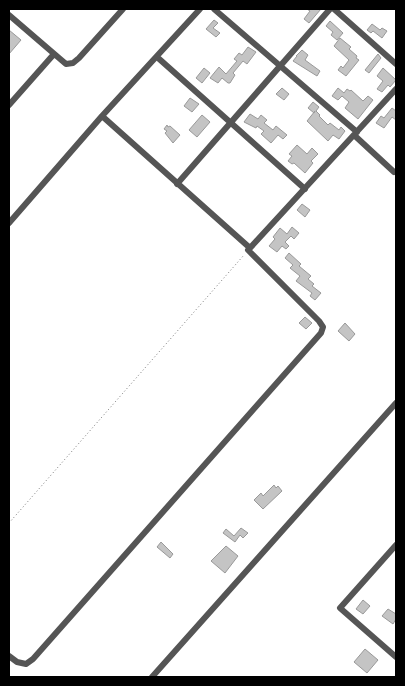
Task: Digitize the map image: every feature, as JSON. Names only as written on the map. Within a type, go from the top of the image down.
[{"type":"street","points":[[9,15],[66,64],[73,63],[123,9]]},
{"type":"street","points":[[9,223],[102,116],[200,9]]},
{"type":"street","points":[[214,9],[280,66],[394,172]]},
{"type":"street","points":[[177,184],[330,9]]},
{"type":"street","points":[[334,9],[396,64]]},
{"type":"street","points":[[9,105],[54,54]]},
{"type":"street","points":[[157,57],[305,189]]},
{"type":"street","points":[[102,116],[250,248],[396,89]]},
{"type":"street","points":[[9,656],[17,662],[26,664],[33,659],[321,333],[323,327],[320,321],[248,250]]},
{"type":"street","points":[[152,677],[396,403]]},
{"type":"street","points":[[396,546],[340,608],[396,657]]},
{"type":"path","points":[[9,523],[248,250]]},
{"type":"building","points":[[307,9],[321,9],[309,23],[304,19],[310,11]]},
{"type":"building","points":[[214,20],[218,23],[213,28],[220,33],[216,37],[206,29]]},
{"type":"building","points":[[330,21],[343,33],[337,40],[331,35],[333,32],[326,26]]},
{"type":"building","points":[[372,24],[380,30],[382,28],[387,31],[382,38],[373,31],[371,33],[367,30]]},
{"type":"building","points":[[9,30],[21,40],[9,54]]},
{"type":"building","points":[[340,38],[351,47],[349,49],[359,60],[346,76],[338,70],[341,66],[343,68],[349,60],[334,46]]},
{"type":"building","points":[[248,47],[256,52],[247,64],[243,61],[233,73],[235,75],[230,83],[222,78],[218,83],[210,78],[219,67],[226,74],[237,61],[234,59],[239,53],[242,55]]},
{"type":"building","points":[[302,50],[308,55],[305,60],[320,71],[317,76],[293,61]]},
{"type":"building","points":[[378,54],[381,58],[369,73],[365,70]]},
{"type":"building","points":[[204,68],[210,73],[202,83],[196,78]]},
{"type":"building","points":[[383,68],[396,80],[382,92],[377,89],[383,81],[377,76]]},
{"type":"building","points":[[282,88],[289,94],[284,100],[276,94]]},
{"type":"building","points":[[338,88],[344,93],[347,89],[351,90],[363,101],[368,96],[373,100],[358,119],[345,108],[349,102],[342,96],[338,100],[332,96]]},
{"type":"building","points":[[190,98],[199,104],[192,112],[184,106]]},
{"type":"building","points":[[313,102],[319,107],[316,111],[319,116],[328,125],[330,123],[339,130],[341,127],[345,131],[339,139],[333,135],[328,141],[307,121],[314,113],[308,108]]},
{"type":"building","points":[[392,108],[396,111],[396,120],[392,117],[384,128],[376,123],[381,116],[384,118]]},
{"type":"building","points":[[250,114],[258,119],[261,115],[267,120],[264,123],[273,130],[276,126],[287,135],[283,139],[278,135],[271,143],[261,134],[264,131],[257,126],[256,128],[244,122]]},
{"type":"building","points":[[202,115],[210,122],[197,137],[189,130]]},
{"type":"building","points":[[167,125],[180,135],[173,143],[165,133],[167,131],[164,129]]},
{"type":"building","points":[[297,145],[307,154],[312,148],[318,154],[311,161],[313,163],[305,173],[294,163],[292,164],[288,161],[292,156],[289,154]]},
{"type":"building","points":[[302,204],[310,210],[305,217],[297,210]]},
{"type":"building","points":[[292,227],[299,233],[294,239],[291,236],[285,242],[289,246],[286,249],[282,246],[277,252],[269,246],[280,228],[287,234]]},
{"type":"building","points":[[289,253],[301,264],[299,266],[311,276],[308,279],[314,284],[312,286],[321,293],[315,300],[310,296],[312,293],[296,281],[300,276],[290,268],[293,265],[285,258]]},
{"type":"building","points":[[305,317],[312,323],[306,329],[299,323]]},
{"type":"building","points":[[345,323],[355,334],[349,341],[338,331]]},
{"type":"building","points":[[274,485],[276,488],[278,486],[282,491],[263,509],[254,500],[261,493],[263,496]]},
{"type":"building","points":[[241,528],[248,533],[243,538],[240,535],[235,542],[223,533],[226,529],[234,536]]},
{"type":"building","points":[[161,542],[173,554],[170,558],[157,547]]},
{"type":"building","points":[[226,546],[238,556],[225,573],[211,561]]},
{"type":"building","points":[[363,600],[370,606],[363,614],[356,609]]},
{"type":"building","points":[[388,609],[396,614],[393,624],[382,616]]},
{"type":"building","points":[[365,649],[378,660],[367,673],[354,662]]}]
